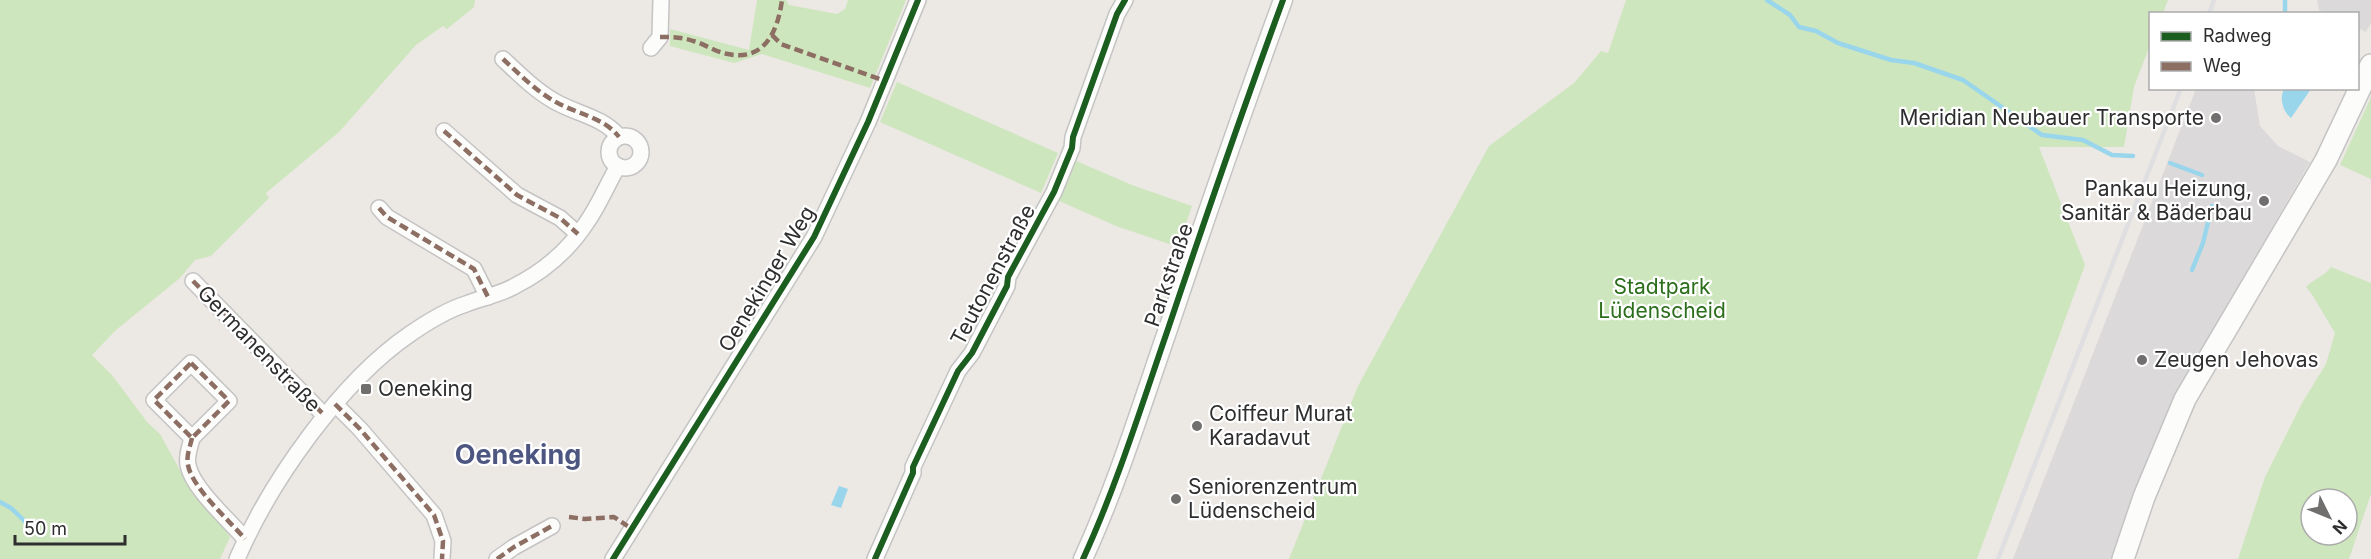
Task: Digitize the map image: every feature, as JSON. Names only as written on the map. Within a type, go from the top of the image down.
[{"type":"main road","points":[[2359,90],[2371,64]]},
{"type":"main road","points":[[2123,559],[2144,497],[2185,399],[2326,160],[2359,90]]},
{"type":"street","points":[[651,48],[660,37],[660,0]]},
{"type":"street","name":"Oenekinger Weg","points":[[613,559],[814,237],[868,122],[918,0]]},
{"type":"street","name":"Teutonenstraße","points":[[875,559],[913,473],[913,467],[958,371],[972,353],[1013,268],[1054,192],[1072,147],[1073,137],[1093,79],[1125,0]]},
{"type":"street","name":"Parkstraße","points":[[1083,559],[1098,527],[1130,441],[1239,118],[1283,0]]},
{"type":"street","points":[[503,59],[543,94],[574,111],[606,123],[619,137]]},
{"type":"street","points":[[444,131],[517,195],[560,218],[578,234]]},
{"type":"street","points":[[619,137],[635,139],[639,143],[642,154],[635,165],[624,168],[618,166],[610,158],[610,146],[619,137]]},
{"type":"street","name":"Germanenstraße","points":[[237,559],[245,539],[272,490],[330,410],[372,366],[410,334],[464,304],[513,287],[549,265],[578,234],[595,210],[618,166]]},
{"type":"street","points":[[379,208],[387,217],[407,230],[474,269],[488,297]]},
{"type":"street","name":"Germanenstraße","points":[[193,281],[330,410]]},
{"type":"street","points":[[192,438],[153,400],[191,363],[229,401],[192,438],[187,457],[188,468],[194,480],[245,539]]},
{"type":"street","points":[[330,410],[360,429],[434,515],[443,541],[442,559]]},
{"type":"street","points":[[497,559],[552,526]]},
{"type":"shaded area","points":[[2317,0],[2371,0],[2371,23],[2366,32],[2359,28],[2359,12],[2319,10]]},
{"type":"shaded area","points":[[2196,90],[2254,90],[2260,126],[2278,146],[2310,162],[2171,408],[2114,559],[2013,559]]},
{"type":"green space","points":[[0,0],[475,0],[474,7],[447,29],[443,26],[416,45],[339,132],[266,193],[269,198],[211,256],[195,260],[180,278],[116,330],[92,355],[112,375],[147,422],[160,434],[182,474],[230,537],[220,559],[0,559]]},
{"type":"green space","points":[[757,0],[786,0],[789,5],[837,14],[845,9],[848,0],[906,0],[870,88],[762,54],[734,63],[670,46],[670,29],[749,50]]},
{"type":"green space","name":"Stadtpark Lüdenscheid","points":[[1626,0],[2168,0],[2163,12],[2149,12],[2149,48],[2134,87],[2124,147],[2039,147],[2085,265],[1977,559],[1289,559],[1358,386],[1489,146],[1574,83],[1601,51],[1608,53]]},
{"type":"green space","points":[[897,82],[1058,153],[1041,193],[880,122]]},
{"type":"green space","points":[[2371,97],[2371,179],[2340,165]]},
{"type":"green space","points":[[1074,160],[1132,185],[1192,206],[1178,247],[1116,226],[1057,200]]},
{"type":"green space","points":[[2331,267],[2371,283],[2371,494],[2359,529],[2359,487],[2299,487],[2299,547],[2353,547],[2349,559],[2238,559],[2265,477],[2302,403],[2326,364],[2335,333],[2306,287]]},
{"type":"water","points":[[2284,90],[2310,90],[2291,118],[2283,105]]},
{"type":"water","points":[[839,486],[848,489],[841,508],[831,505]]},
{"type":"waterway","points":[[1767,0],[1790,15],[1799,27],[1816,31],[1838,43],[1891,60],[1914,63],[1963,80],[2042,135],[2083,140],[2112,155],[2133,156]]},
{"type":"waterway","points":[[2285,0],[2285,12]]},
{"type":"waterway","points":[[2170,163],[2202,175]]},
{"type":"waterway","points":[[2192,270],[2203,243],[2212,206]]},
{"type":"waterway","points":[[0,502],[11,508],[39,535]]},
{"type":"railway","points":[[2210,12],[2214,0]]},
{"type":"railway","points":[[1998,559],[2180,90]]},
{"type":"marked path","points":[[660,37],[689,40],[728,54],[751,53],[760,48],[773,32],[782,0]]},
{"type":"marked path","points":[[772,35],[781,44],[885,81]]},
{"type":"marked path","points":[[503,59],[547,97],[598,120],[619,137]]},
{"type":"marked path","points":[[444,131],[517,195],[560,218],[578,234]]},
{"type":"marked path","points":[[379,208],[387,217],[474,269],[488,297]]},
{"type":"marked path","points":[[193,281],[325,416]]},
{"type":"marked path","points":[[191,363],[229,401],[192,438],[154,400],[191,363]]},
{"type":"marked path","points":[[335,404],[360,429],[434,515],[443,541],[442,559]]},
{"type":"marked path","points":[[192,438],[188,452],[188,465],[196,484],[245,539]]},
{"type":"marked path","points":[[569,517],[585,519],[614,517],[632,529]]},
{"type":"marked path","points":[[497,559],[552,526]]},
{"type":"cycle path","points":[[613,559],[814,237],[868,122],[918,0]]},
{"type":"cycle path","points":[[875,559],[913,473],[913,467],[958,371],[972,353],[1007,286],[1008,277],[1054,192],[1072,148],[1073,137],[1117,14],[1125,0]]},
{"type":"cycle path","points":[[1083,559],[1128,446],[1224,164],[1283,0]]},
{"type":"place","name":"Meridian Neubauer Transporte","points":[[2216,118]]},
{"type":"place","name":"Pankau Heizung, Sanitär & Bäderbau","points":[[2264,201]]},
{"type":"place","name":"Zeugen Jehovas","points":[[2142,360]]},
{"type":"place","name":"Oeneking","points":[[366,389]]},
{"type":"place","name":"Coiffeur Murat Karadavut","points":[[1197,426]]},
{"type":"place","name":"Seniorenzentrum Lüdenscheid","points":[[1176,499]]},
{"type":"district","name":"Oeneking","points":[[518,455]]}]
